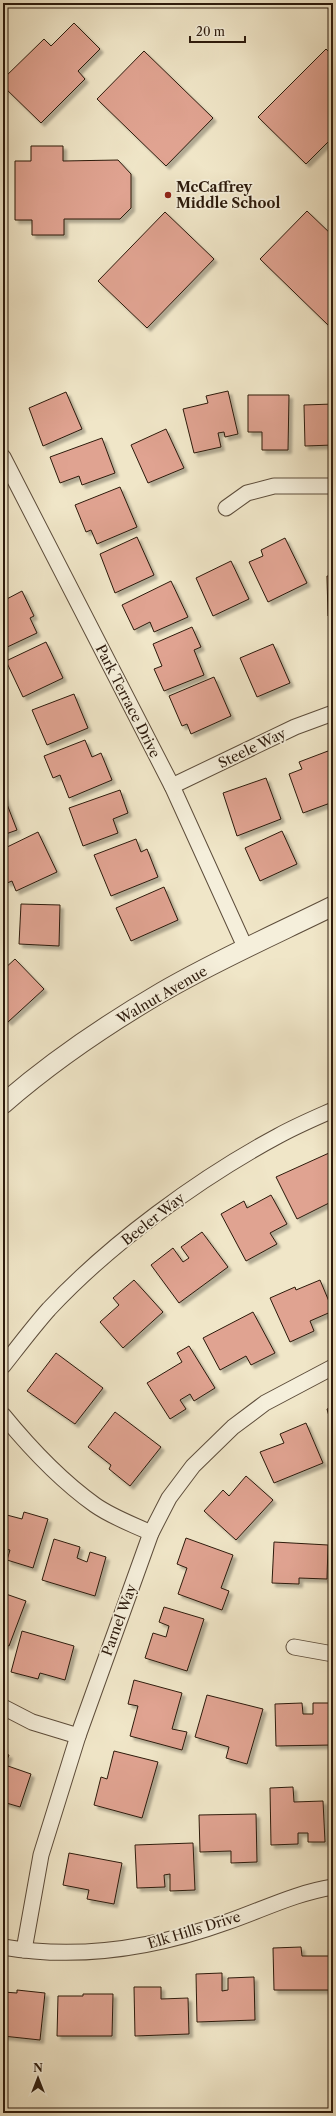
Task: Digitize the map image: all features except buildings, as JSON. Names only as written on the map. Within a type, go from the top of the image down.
[{"type":"street","name":"Park Terrace Drive","points":[[3,457],[7,475],[172,786],[246,949]]},
{"type":"street","points":[[226,508],[247,493],[274,486],[333,486]]},
{"type":"street","name":"Steele Way","points":[[172,786],[295,727],[333,713]]},
{"type":"street","name":"Walnut Avenue","points":[[3,1104],[107,1027],[162,992],[333,906]]},
{"type":"street","name":"Beeler Way","points":[[3,1366],[49,1310],[92,1268],[131,1235],[192,1189],[235,1161],[279,1135],[333,1110]]},
{"type":"street","name":"Parnel Way","points":[[24,1950],[41,1855],[78,1736],[150,1533],[169,1498],[193,1466],[233,1427],[265,1403],[333,1367]]},
{"type":"street","points":[[3,1415],[22,1439],[73,1488],[96,1506],[150,1533]]},
{"type":"street","points":[[294,1647],[333,1654]]},
{"type":"street","points":[[3,1707],[32,1722],[78,1736]]},
{"type":"street","name":"Elk Hills Drive","points":[[3,1946],[24,1950],[102,1951],[135,1948],[182,1937],[228,1922],[288,1898],[333,1887]]},
{"type":"place","name":"McCaffrey Middle School","points":[[168,195]]}]
